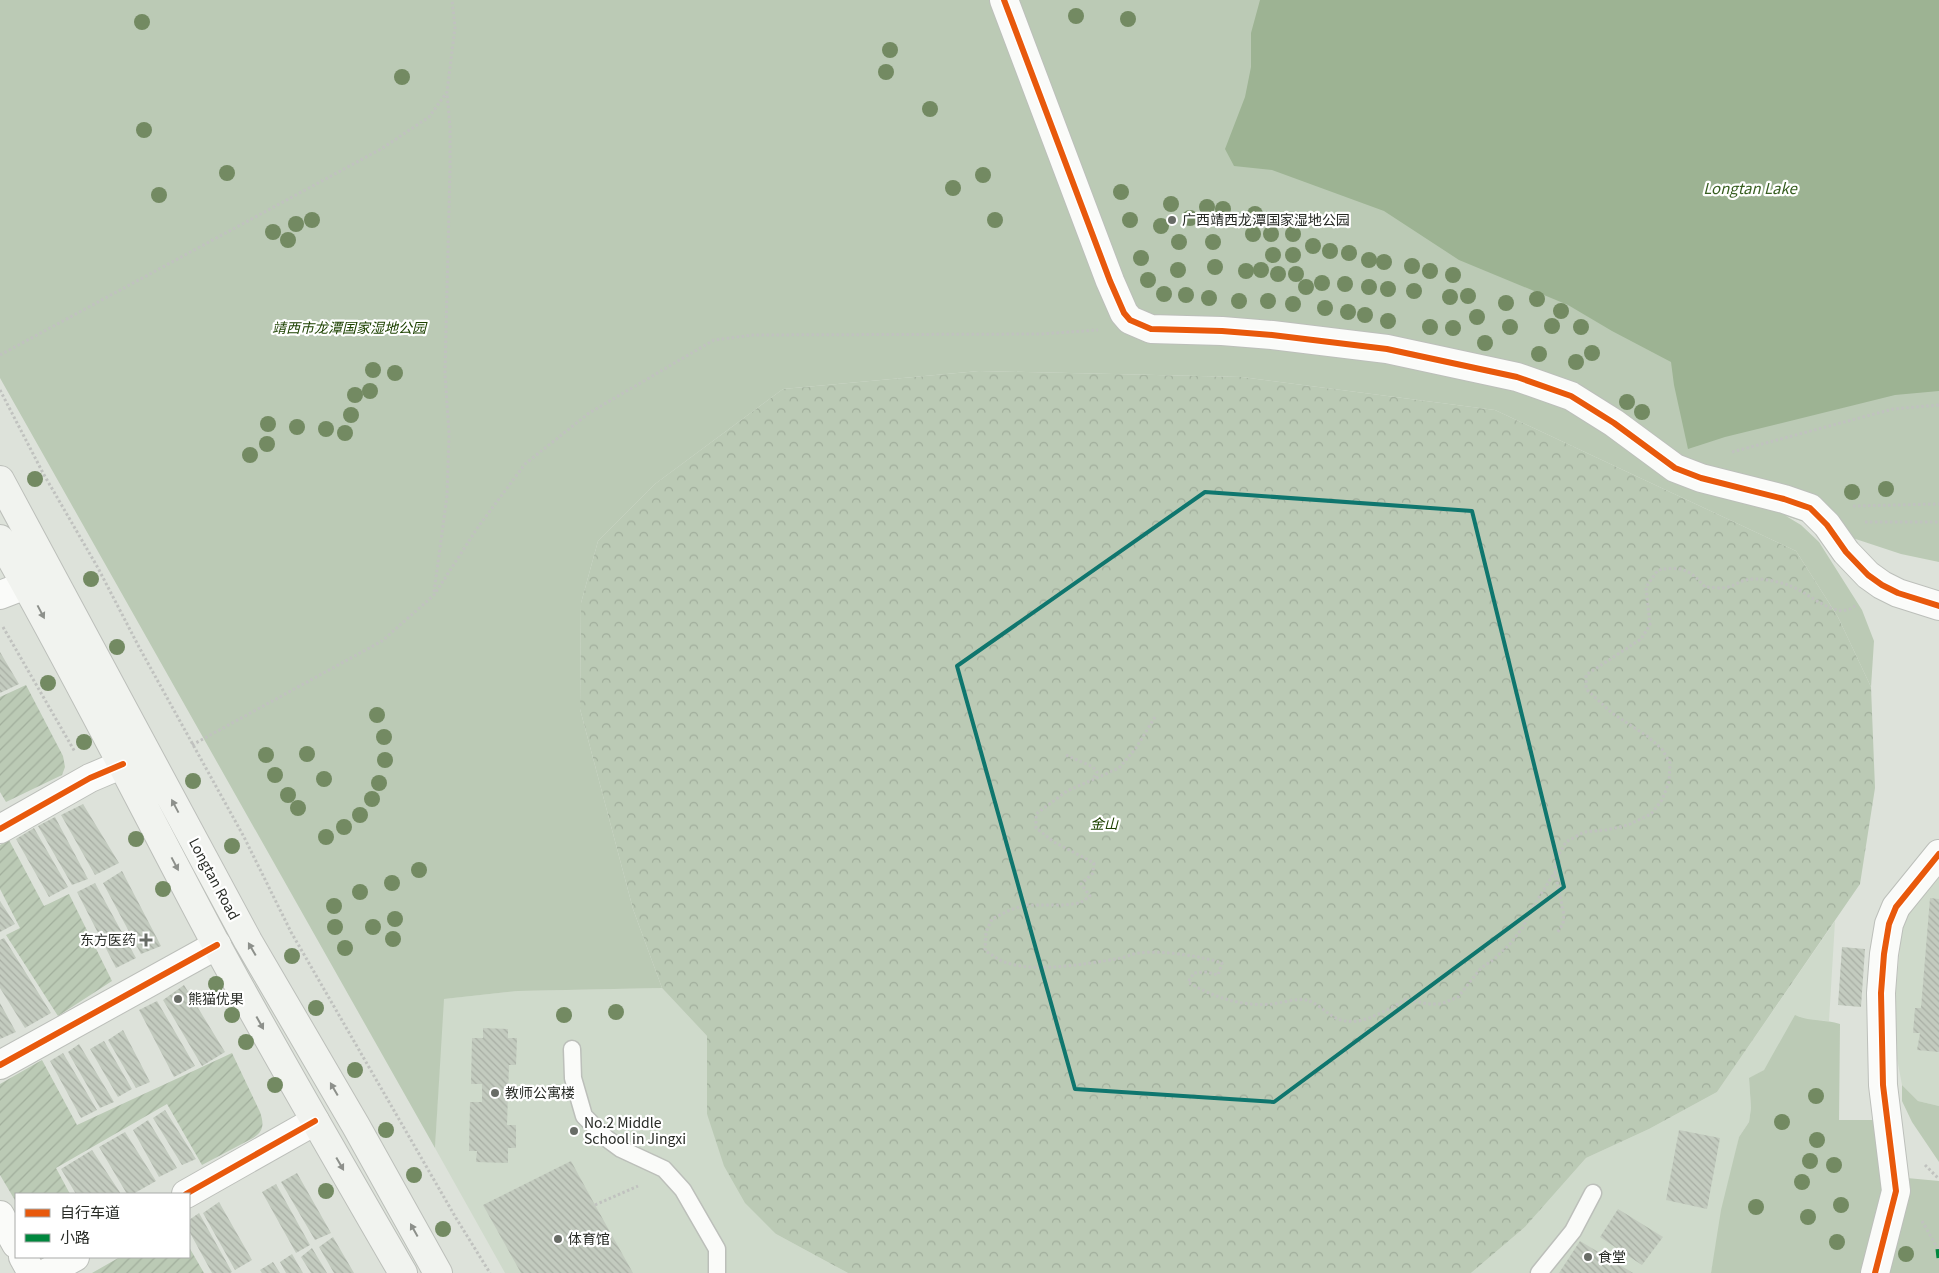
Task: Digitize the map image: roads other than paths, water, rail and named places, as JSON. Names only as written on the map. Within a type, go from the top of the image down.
[{"type":"main road","name":"Longtan Road","points":[[0,480],[248,941],[356,1126],[438,1273]]},
{"type":"main road","name":"Longtan Road","points":[[0,539],[122,764],[217,945],[315,1121],[403,1273]]},
{"type":"street","points":[[1004,0],[1110,281],[1124,313],[1130,320],[1151,329],[1222,331],[1272,335],[1387,349],[1517,377],[1571,396],[1614,422],[1675,468],[1686,473],[1784,499],[1810,508],[1857,564],[1882,585],[1898,593],[1939,606]]},
{"type":"street","points":[[0,595],[26,585]]},
{"type":"street","points":[[0,829],[90,778],[122,764]]},
{"type":"street","points":[[1875,1273],[1896,1191],[1882,1085],[1881,993],[1884,954],[1889,924],[1896,907],[1939,854]]},
{"type":"street","points":[[0,1065],[217,945]]},
{"type":"street","points":[[188,1193],[315,1121]]},
{"type":"street","points":[[0,1215],[15,1242]]},
{"type":"street","points":[[24,1258],[32,1273]]},
{"type":"street","points":[[46,1273],[73,1258]]},
{"type":"lane","points":[[572,1049],[573,1078],[584,1116],[606,1138],[621,1149],[664,1169],[683,1190],[717,1249],[717,1273]]},
{"type":"lane","points":[[1539,1273],[1573,1231],[1593,1193]]},
{"type":"water","name":"Longtan Lake","points":[[1260,0],[1939,0],[1939,391],[1895,395],[1725,437],[1688,449],[1671,362],[1568,305],[1459,260],[1384,211],[1272,170],[1234,166],[1225,149],[1245,97],[1251,67],[1251,33]]},
{"type":"place","name":"广西靖西龙潭国家湿地公园","points":[[1172,220]]},
{"type":"place","name":"东方医药","points":[[146,940]]},
{"type":"place","name":"熊猫优果","points":[[178,999]]},
{"type":"place","name":"教师公寓楼","points":[[495,1093]]},
{"type":"place","name":"No.2 Middle School in Jingxi","points":[[574,1131]]},
{"type":"place","name":"体育馆","points":[[558,1239]]},
{"type":"place","name":"食堂","points":[[1588,1257]]},
{"type":"park label","name":"靖西市龙潭国家湿地公园","points":[[349,328]]},
{"type":"park label","name":"金山","points":[[1104,824]]}]
